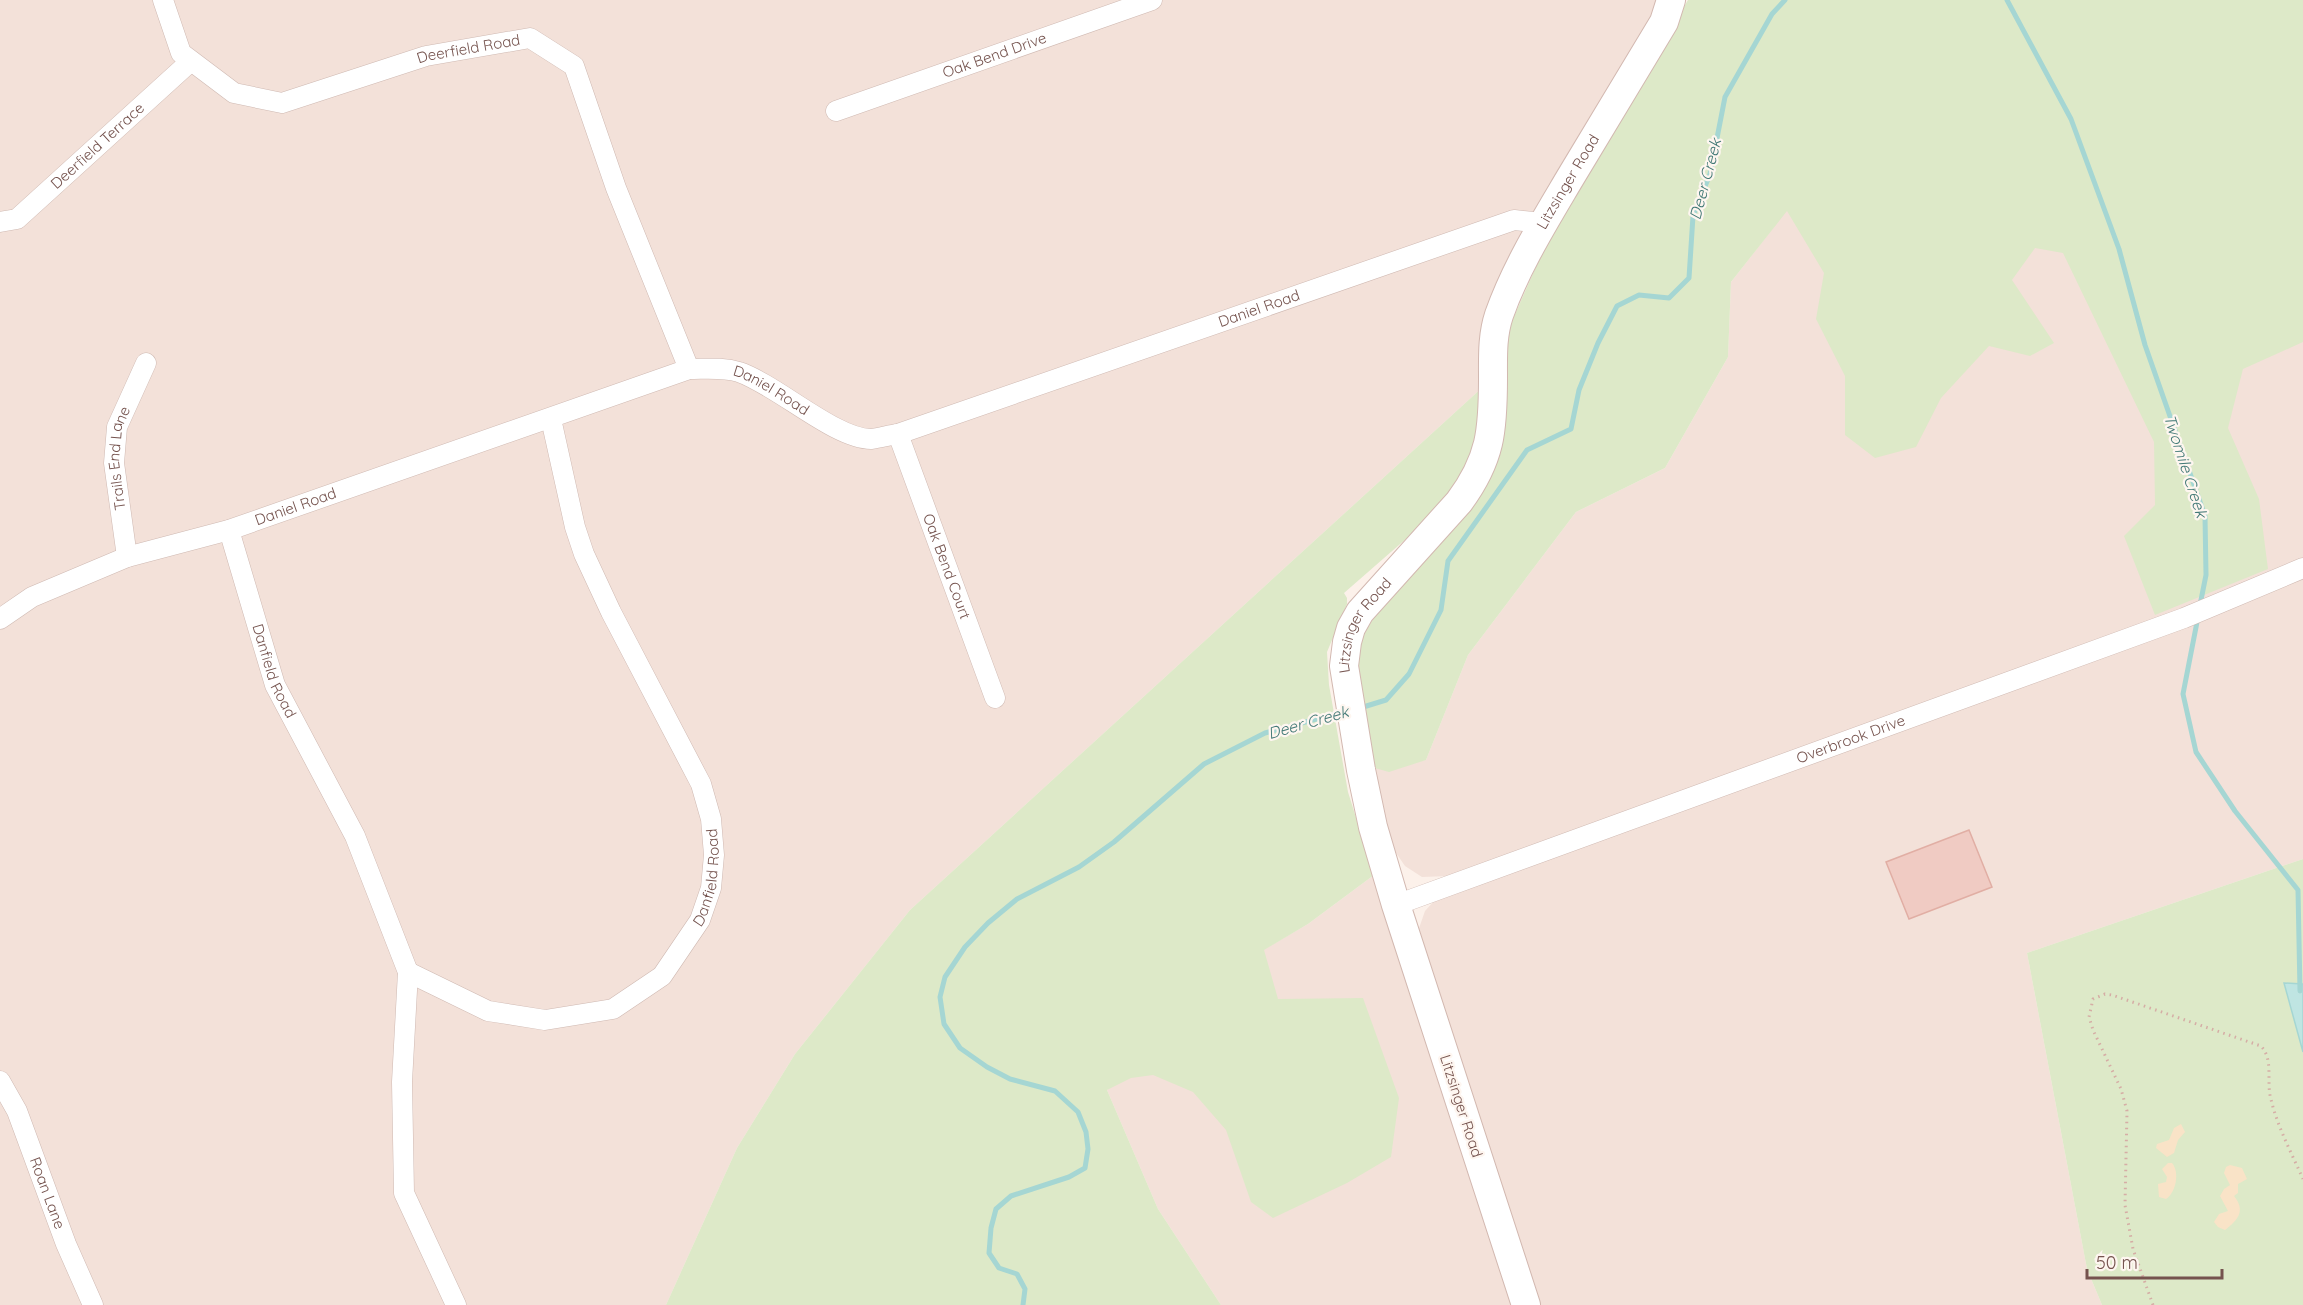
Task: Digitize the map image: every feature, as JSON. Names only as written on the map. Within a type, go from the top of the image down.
[{"type":"street","name":"Deerfield Road","points":[[163,0],[181,53],[234,93],[282,103],[426,56],[530,38],[574,66],[616,188],[688,369]]},
{"type":"street","name":"Oak Bend Drive","points":[[836,111],[1152,0]]},
{"type":"street","name":"Litzsinger Road","points":[[1526,1305],[1396,905],[1373,827],[1360,770],[1344,666],[1351,628],[1360,612],[1459,502],[1470,487],[1486,455],[1493,413],[1493,341],[1498,317],[1509,288],[1543,223],[1664,22],[1671,0]]},
{"type":"street","name":"Deerfield Terrace","points":[[0,222],[17,219],[191,61]]},
{"type":"street","name":"Daniel Road","points":[[0,619],[32,597],[128,557],[229,530],[551,419],[688,369],[726,369],[742,373],[845,433],[870,439],[898,434],[1514,219],[1543,223]]},
{"type":"street","name":"Trails End Lane","points":[[128,557],[114,463],[117,427],[146,363]]},
{"type":"street","name":"Danfield Road","points":[[408,972],[488,1011],[544,1020],[613,1009],[662,976],[700,920],[711,888],[714,855],[711,819],[701,784],[611,612],[584,554],[575,527],[551,419]]},
{"type":"street","name":"Oak Bend Court","points":[[898,434],[995,698]]},
{"type":"street","name":"Danfield Road","points":[[229,530],[275,685],[355,836],[408,972],[402,1082],[404,1193],[456,1305]]},
{"type":"street","name":"Overbrook Drive","points":[[1396,905],[2184,618],[2303,568]]},
{"type":"street","name":"Roan Lane","points":[[0,1081],[17,1112],[66,1244],[93,1305]]},
{"type":"path","points":[[2153,1305],[2133,1249],[2125,1205],[2127,1111],[2121,1089],[2091,1024],[2089,1017],[2093,999],[2105,994],[2112,995],[2261,1046],[2269,1059],[2269,1084],[2274,1107],[2303,1179]]},
{"type":"shaded area","points":[[0,0],[1665,0],[1505,275],[1485,385],[910,910],[795,1054],[737,1148],[666,1305],[0,1305]]},
{"type":"shaded area","points":[[2303,0],[2303,859],[2027,953],[2087,1269],[2102,1305],[1537,1305],[1417,934],[1425,911],[1435,900],[1457,890],[1945,715],[1939,697],[1449,876],[1422,877],[1405,866],[1392,847],[1371,767],[1426,760],[1468,655],[1576,512],[1665,468],[1728,357],[1731,282],[1774,227],[1752,158]]},
{"type":"shaded area","points":[[1374,875],[1516,1305],[1221,1305],[1158,1209],[1107,1090],[1263,950],[1308,924]]},
{"type":"green space","points":[[1688,0],[2303,0],[2303,342],[2243,369],[2228,428],[2259,499],[2268,569],[2155,615],[2124,536],[2155,505],[2154,442],[2063,253],[2035,248],[2012,280],[2054,343],[2030,356],[1989,346],[1941,398],[1916,447],[1875,458],[1845,435],[1845,376],[1816,319],[1824,273],[1787,211],[1731,282],[1728,357],[1665,468],[1576,512],[1468,655],[1426,760],[1389,772],[1371,767],[1357,675],[1361,638],[1377,613],[1486,480],[1500,453],[1508,330],[1558,217]]},
{"type":"green space","points":[[1485,385],[1480,435],[1460,482],[1407,538],[1344,593],[1347,604],[1327,652],[1329,685],[1348,792],[1374,875],[1308,924],[1264,950],[1278,999],[1363,998],[1399,1098],[1391,1157],[1347,1183],[1273,1218],[1251,1202],[1226,1130],[1193,1092],[1153,1075],[1131,1078],[1107,1090],[1158,1209],[1221,1305],[666,1305],[737,1148],[795,1054],[910,910]]},
{"type":"green space","points":[[2303,859],[2303,1305],[2102,1305],[2087,1269],[2027,953]]},
{"type":"sand","points":[[2181,1124],[2185,1132],[2178,1140],[2174,1153],[2167,1157],[2156,1148],[2157,1144],[2169,1140],[2174,1128]]},
{"type":"sand","points":[[2168,1163],[2172,1163],[2176,1177],[2172,1192],[2166,1199],[2159,1197],[2158,1184],[2166,1182],[2167,1177],[2162,1169]]},
{"type":"sand","points":[[2230,1165],[2242,1168],[2247,1179],[2238,1184],[2238,1193],[2234,1196],[2238,1201],[2239,1215],[2234,1223],[2225,1230],[2214,1222],[2219,1214],[2228,1211],[2220,1196],[2230,1185],[2224,1173],[2226,1167]]},
{"type":"water","points":[[2284,983],[2303,984],[2303,1052]]},
{"type":"building","points":[[1969,830],[1992,887],[1909,919],[1886,862]]},
{"type":"waterway","name":"Deer Creek","points":[[1360,708],[1386,700],[1409,674],[1441,610],[1448,561],[1527,450],[1571,429],[1579,390],[1598,343],[1617,306],[1639,295],[1669,298],[1689,278],[1693,216],[1710,174],[1725,97],[1772,14],[1785,0]]},
{"type":"waterway","name":"Twomile Creek","points":[[2007,0],[2071,119],[2119,249],[2145,345],[2205,516],[2206,575],[2200,605]]},
{"type":"waterway","name":"Twomile Creek","points":[[2198,617],[2183,694],[2196,752],[2235,811],[2298,890],[2300,991]]},
{"type":"waterway","name":"Deer Creek","points":[[1023,1305],[1025,1289],[1017,1274],[999,1268],[989,1253],[991,1228],[996,1209],[1011,1196],[1069,1177],[1085,1168],[1088,1149],[1086,1132],[1078,1112],[1055,1091],[1010,1079],[987,1067],[960,1048],[944,1024],[940,997],[945,977],[965,947],[988,923],[1017,899],[1079,867],[1114,842],[1204,764],[1265,733],[1342,712]]}]
